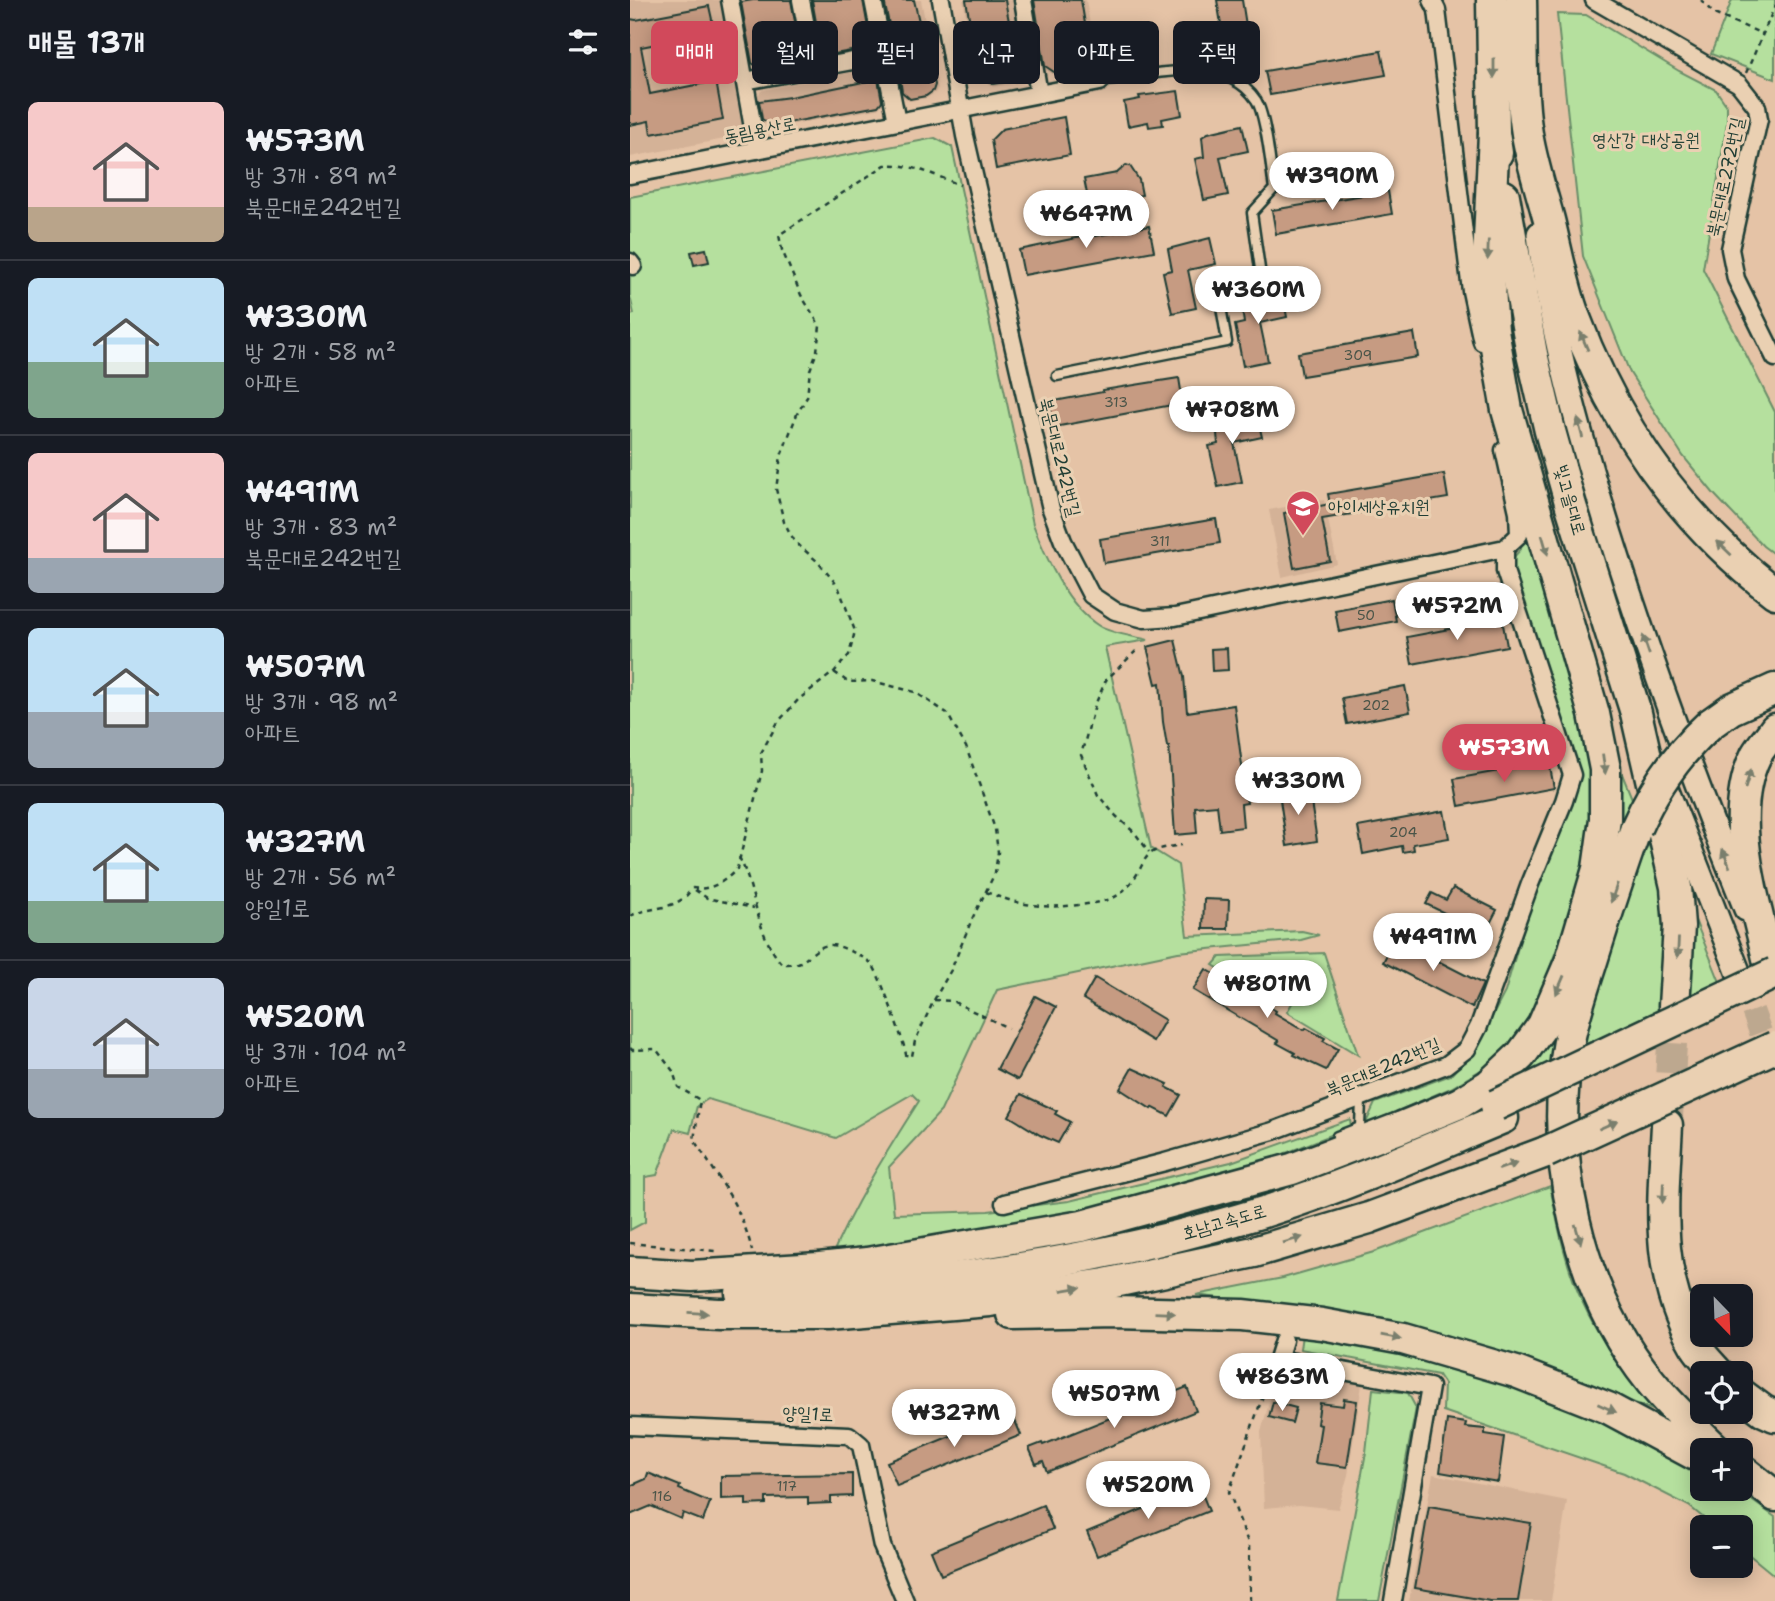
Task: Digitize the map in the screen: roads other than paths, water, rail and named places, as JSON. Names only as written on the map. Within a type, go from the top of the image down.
[{"type":"highway","name":"빛고을대로","points":[[1492,0],[1494,133],[1513,258],[1547,418],[1571,506],[1636,713]]},
{"type":"highway","name":"빛고을대로","points":[[1521,0],[1526,128]]},
{"type":"highway","points":[[1526,128],[1574,315],[1610,397],[1634,440],[1673,492],[1709,534],[1775,593]]},
{"type":"highway","points":[[692,1276],[867,1263],[1082,1226],[1183,1200],[1292,1169],[1460,1103],[1489,1085],[1529,1045],[1543,1025],[1571,960],[1598,869],[1605,819],[1605,769],[1594,714],[1507,410],[1493,330],[1488,261],[1494,133]]},
{"type":"highway","points":[[1705,1438],[1650,1381],[1619,1333],[1587,1264],[1568,1188],[1563,1125],[1565,1066],[1570,1038],[1599,936],[1636,828],[1669,768],[1689,743],[1710,724],[1731,709],[1775,689]]},
{"type":"highway","points":[[1636,713],[1676,887],[1679,926],[1674,1006]]},
{"type":"highway","points":[[1773,975],[1748,868],[1742,828],[1745,788],[1756,755],[1775,729]]},
{"type":"highway","name":"호남고속도로","points":[[630,1288],[723,1293],[821,1291],[934,1281],[1013,1271],[1177,1235],[1272,1209],[1394,1164],[1773,975]]},
{"type":"highway","name":"호남고속도로","points":[[630,1309],[719,1314],[828,1314],[990,1301],[1105,1284],[1254,1252],[1370,1218],[1546,1152],[1775,1047]]},
{"type":"highway","points":[[630,1272],[766,1280],[854,1276],[991,1260],[1087,1244],[1224,1210],[1297,1187],[1499,1111]]},
{"type":"highway","points":[[1667,1125],[1663,1198],[1664,1253],[1673,1300],[1696,1346],[1708,1361]]},
{"type":"highway","points":[[828,1314],[940,1318],[1113,1312],[1243,1315],[1322,1324],[1403,1339],[1516,1372],[1608,1408],[1690,1452]]},
{"type":"highway","points":[[1753,1403],[1775,1416]]},
{"type":"highway","points":[[1753,1480],[1775,1499]]},
{"type":"highway","points":[[1753,1487],[1775,1499]]},
{"type":"main road","name":"빛고을대로","points":[[1526,128],[1540,246],[1576,417],[1598,493],[1645,643],[1698,791],[1773,975]]},
{"type":"main road","name":"빛고을대로","points":[[1636,713],[1741,979]]},
{"type":"street","points":[[730,0],[757,150]]},
{"type":"street","points":[[801,0],[805,21]]},
{"type":"street","points":[[873,0],[878,21]]},
{"type":"street","name":"북문대로242번길","points":[[941,0],[961,110],[1051,509],[1067,550],[1091,595],[1115,611],[1144,619],[1175,617],[1505,548],[1505,571],[1572,775],[1479,1026],[1467,1049],[1446,1065],[1273,1131],[1004,1203]]},
{"type":"street","points":[[1023,0],[1039,94]]},
{"type":"street","points":[[1432,0],[1437,10],[1471,291],[1518,512],[1519,535],[1505,548]]},
{"type":"street","name":"북문대로272번길","points":[[1594,0],[1739,83],[1757,107],[1759,120],[1730,249],[1736,279],[1775,358]]},
{"type":"street","points":[[745,81],[752,80]]},
{"type":"street","points":[[890,84],[897,122]]},
{"type":"street","points":[[961,110],[1090,84]]},
{"type":"street","name":"동림용산로","points":[[630,175],[961,110]]},
{"type":"street","points":[[1284,1340],[1278,1359],[1430,1387],[1392,1601]]},
{"type":"street","name":"양일1로","points":[[630,1426],[849,1435],[861,1445],[882,1546],[905,1601]]},
{"type":"lane","points":[[1057,376],[1227,342],[1219,295],[1245,290],[1262,283],[1252,213],[1274,189],[1262,116],[1256,100],[1237,82],[1217,73],[1187,70],[1159,74]]},
{"type":"lane","points":[[1334,1137],[1360,1127],[1361,1099]]},
{"type":"tunnel","points":[[1741,979],[1775,1072]]},
{"type":"tunnel","points":[[1668,1118],[1674,1006]]},
{"type":"place","name":"아이세상유치원","points":[[1303,537]]},
{"type":"park label","name":"영산강 대상공원","points":[[1646,140]]}]
